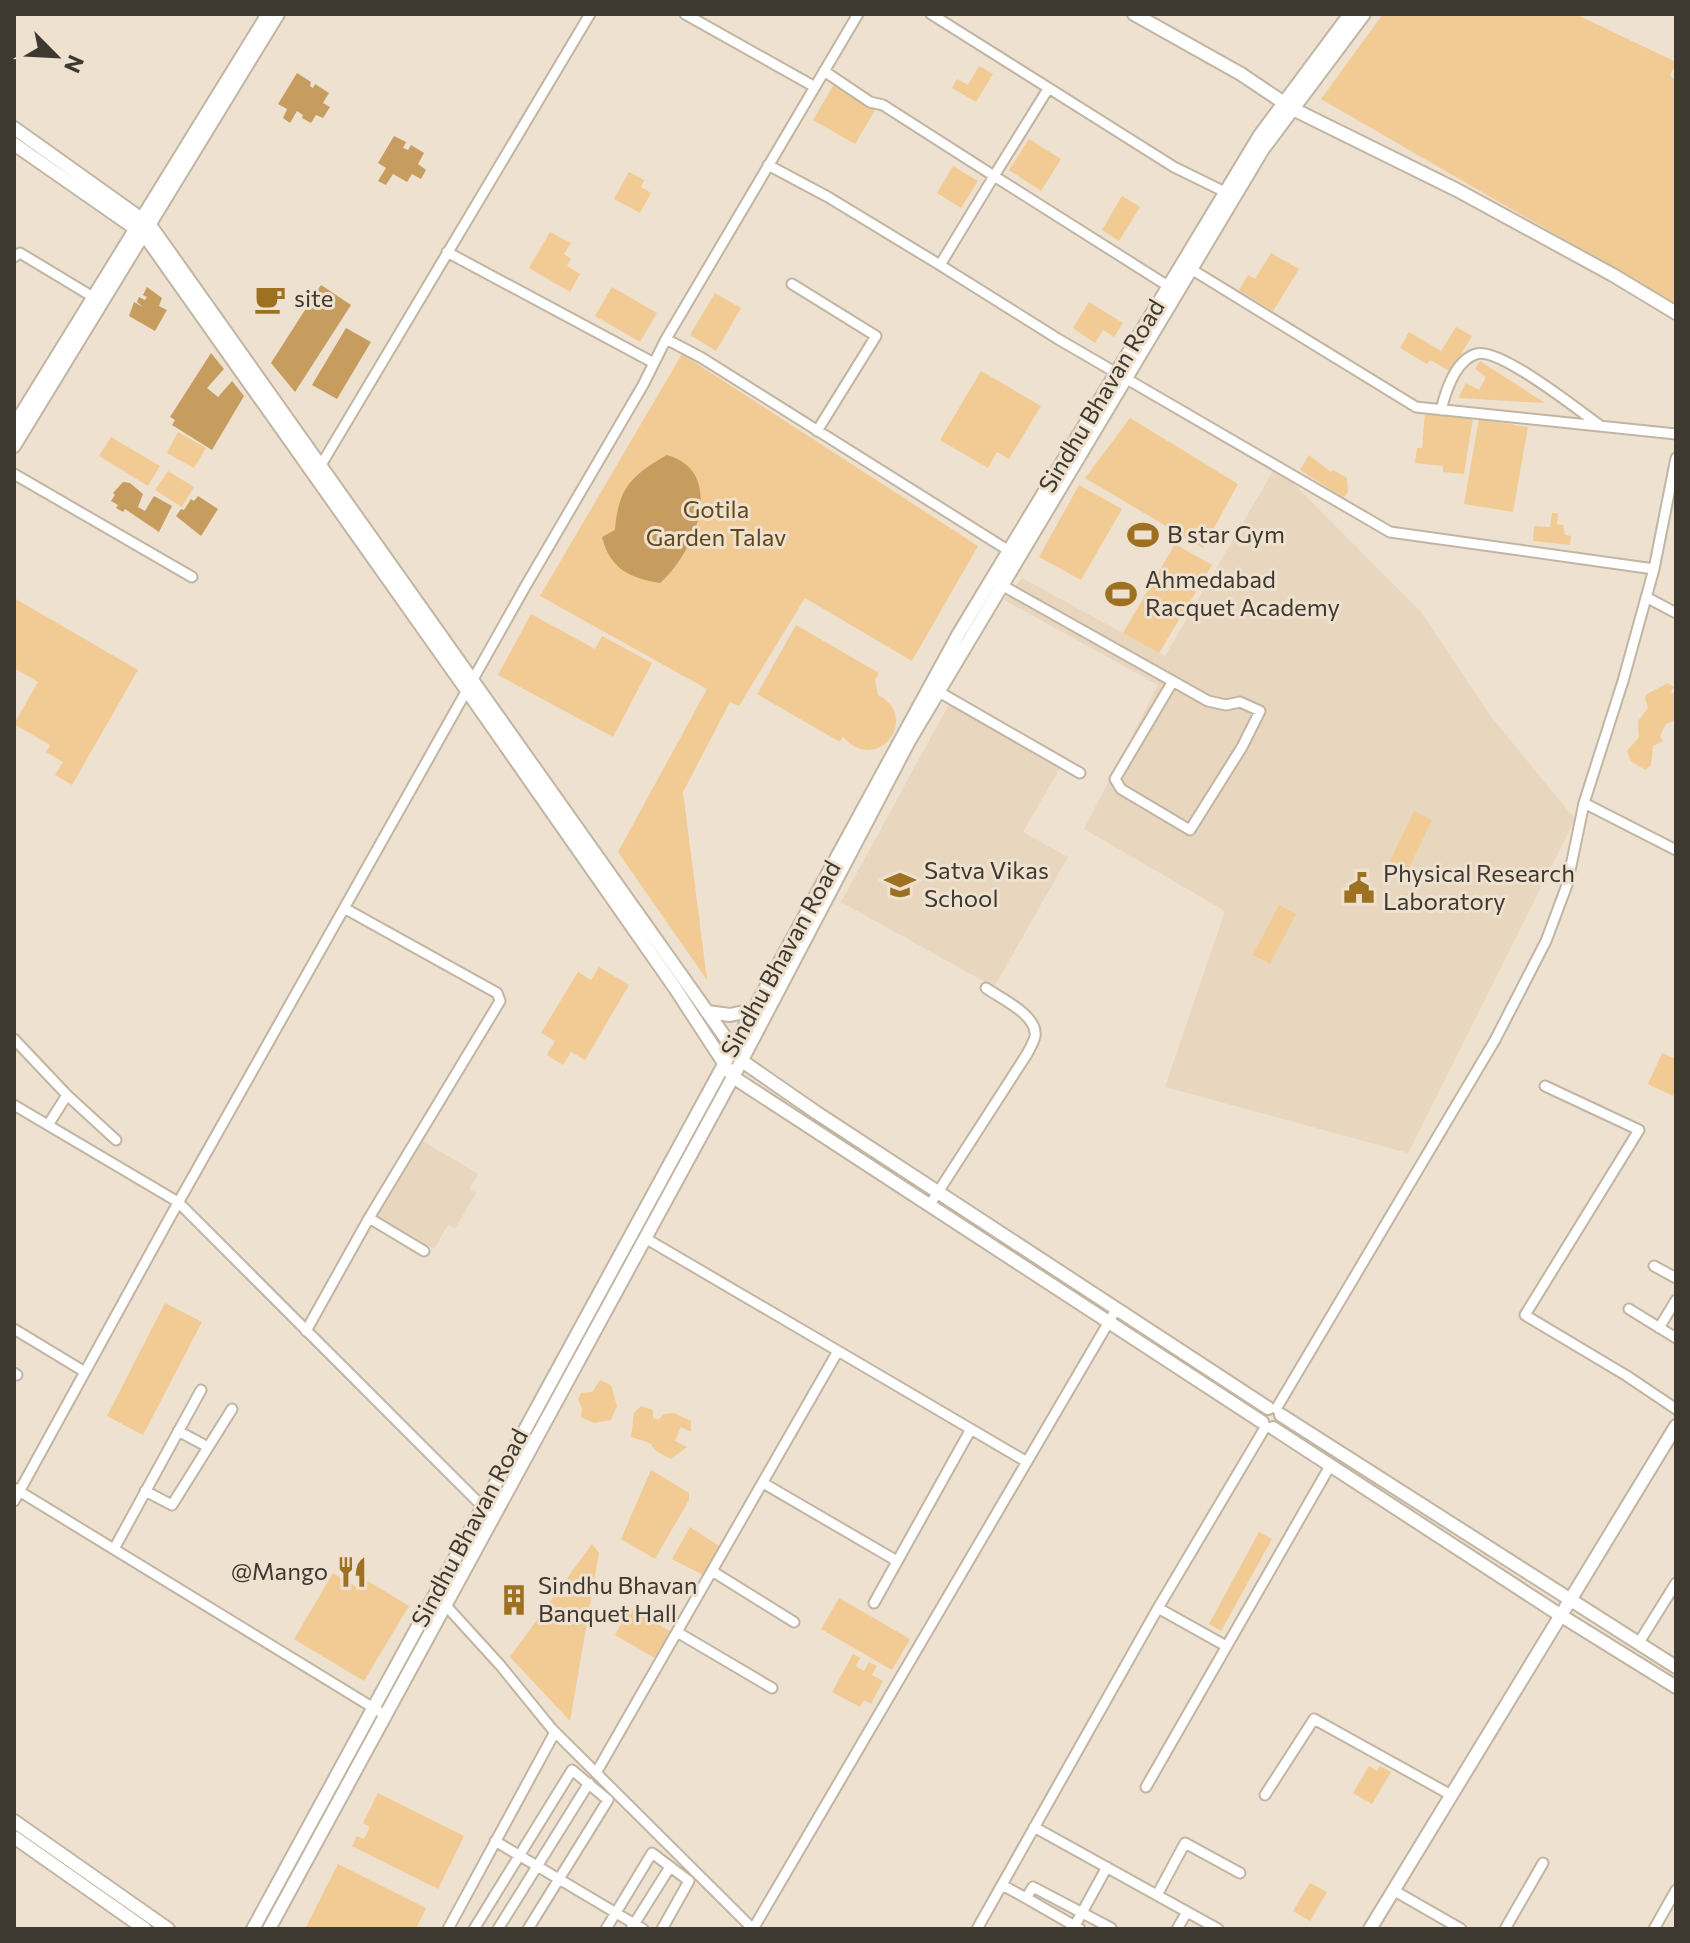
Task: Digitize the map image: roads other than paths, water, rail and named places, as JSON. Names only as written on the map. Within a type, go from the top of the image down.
[{"type":"main road","points":[[14,446],[268,14]]},
{"type":"main road","points":[[14,426],[93,297],[142,227],[278,14]]},
{"type":"main road","points":[[1134,14],[1151,18],[1289,106],[1457,190],[1676,313]]},
{"type":"main road","name":"Sindhu Bhavan Road","points":[[269,1929],[742,1061],[909,741],[939,692],[997,582],[1289,106],[1350,14]]},
{"type":"main road","name":"Sindhu Bhavan Road","points":[[1122,375],[1168,286],[1260,135],[1289,106],[1364,14]]},
{"type":"main road","points":[[14,128],[142,227],[321,465],[733,1077],[1108,1323],[1676,1687]]},
{"type":"main road","points":[[14,144],[142,227],[742,1061],[1275,1411],[1676,1667]]},
{"type":"main road","name":"Sindhu Bhavan Road","points":[[253,1929],[952,646],[997,582]]},
{"type":"main road","points":[[707,1012],[730,1015],[753,1010]]},
{"type":"main road","points":[[1267,1425],[1279,1425],[1275,1411]]},
{"type":"main road","points":[[1267,1425],[1263,1412],[1275,1411]]},
{"type":"main road","points":[[1370,1929],[1676,1426]]},
{"type":"main road","points":[[14,1821],[168,1929]]},
{"type":"main road","points":[[14,1837],[145,1929]]},
{"type":"street","points":[[321,465],[590,14]]},
{"type":"street","points":[[685,14],[815,87]]},
{"type":"street","points":[[14,1501],[17,1489],[536,568],[643,385],[666,339],[858,14]]},
{"type":"street","points":[[931,14],[1174,167],[1225,192]]},
{"type":"street","points":[[824,71],[870,102],[883,105],[1168,286]]},
{"type":"street","points":[[940,265],[1048,89]]},
{"type":"street","points":[[768,165],[828,197],[1390,532],[1654,569]]},
{"type":"street","points":[[447,252],[654,363]]},
{"type":"street","points":[[14,257],[20,253],[93,297]]},
{"type":"street","points":[[1191,269],[1416,407],[1676,434]]},
{"type":"street","points":[[792,284],[876,336],[817,431]]},
{"type":"street","points":[[666,339],[702,358],[1014,554]]},
{"type":"street","points":[[1441,410],[1447,389],[1464,360],[1478,353],[1492,353],[1600,426]]},
{"type":"street","points":[[1275,1411],[1495,1040],[1546,941],[1567,885],[1584,803],[1654,569],[1676,458]]},
{"type":"street","points":[[14,474],[192,577]]},
{"type":"street","points":[[997,582],[1173,681],[1208,701],[1226,705],[1240,702],[1260,711],[1242,747],[1190,830],[1121,789],[1115,779],[1173,681]]},
{"type":"street","points":[[1646,597],[1676,613]]},
{"type":"street","points":[[939,692],[1080,773]]},
{"type":"street","points":[[1584,803],[1676,850]]},
{"type":"street","points":[[306,1331],[369,1218],[500,1001],[497,993],[344,908]]},
{"type":"street","points":[[929,1206],[1027,1054],[1035,1036],[1034,1026],[1028,1017],[986,988]]},
{"type":"street","points":[[14,1039],[67,1095],[116,1140]]},
{"type":"street","points":[[1545,1086],[1639,1130],[1525,1315],[1676,1409]]},
{"type":"street","points":[[48,1125],[67,1095]]},
{"type":"street","points":[[14,1105],[178,1202],[482,1506],[495,1513]]},
{"type":"street","points":[[369,1218],[424,1251]]},
{"type":"street","points":[[645,1238],[1027,1462]]},
{"type":"street","points":[[1654,1266],[1676,1278]]},
{"type":"street","points":[[1659,1328],[1676,1300]]},
{"type":"street","points":[[432,1598],[445,1606],[500,1665],[555,1732],[753,1929],[1117,1308]]},
{"type":"street","points":[[1629,1309],[1676,1338]]},
{"type":"street","points":[[14,1329],[85,1372]]},
{"type":"street","points":[[596,1773],[838,1351]]},
{"type":"street","points":[[114,1549],[201,1390]]},
{"type":"street","points":[[145,1491],[172,1505],[232,1409]]},
{"type":"street","points":[[977,1929],[1158,1608],[1267,1425]]},
{"type":"street","points":[[874,1603],[971,1429]]},
{"type":"street","points":[[178,1431],[208,1447]]},
{"type":"street","points":[[1146,1787],[1330,1466]]},
{"type":"street","points":[[763,1483],[897,1561]]},
{"type":"street","points":[[17,1489],[385,1715]]},
{"type":"street","points":[[712,1571],[794,1622]]},
{"type":"street","points":[[1638,1644],[1676,1583]]},
{"type":"street","points":[[1158,1608],[1226,1646]]},
{"type":"street","points":[[677,1632],[772,1688]]},
{"type":"street","points":[[1265,1795],[1314,1719],[1451,1795]]},
{"type":"street","points":[[448,1929],[555,1732]]},
{"type":"street","points":[[474,1929],[572,1770],[608,1800],[528,1929]]},
{"type":"street","points":[[498,1929],[589,1783]]},
{"type":"street","points":[[1034,1827],[1218,1929]]},
{"type":"street","points":[[606,1929],[660,1837]]},
{"type":"street","points":[[495,1841],[636,1927],[670,1867]]},
{"type":"street","points":[[1157,1895],[1185,1843],[1240,1873]]},
{"type":"street","points":[[652,1853],[689,1881],[662,1929]]},
{"type":"street","points":[[1505,1929],[1543,1863]]},
{"type":"street","points":[[1002,1885],[1076,1928],[1107,1867]]},
{"type":"street","points":[[1026,1898],[1036,1887],[1111,1928]]},
{"type":"street","points":[[1393,1890],[1461,1929]]},
{"type":"street","points":[[1654,1929],[1676,1890]]},
{"type":"street","points":[[1177,1929],[1187,1912]]},
{"type":"place","name":"site","points":[[270,299]]},
{"type":"place","name":"B star Gym","points":[[1143,535]]},
{"type":"place","name":"Ahmedabad Racquet Academy","points":[[1121,594]]},
{"type":"place","name":"Satva Vikas School","points":[[900,885]]},
{"type":"place","name":"Physical Research Laboratory","points":[[1359,888]]},
{"type":"place","name":"@Mango","points":[[352,1572]]},
{"type":"place","name":"Sindhu Bhavan Banquet Hall","points":[[514,1600]]},
{"type":"park label","name":"Gotila Garden Talav","points":[[716,524]]}]
